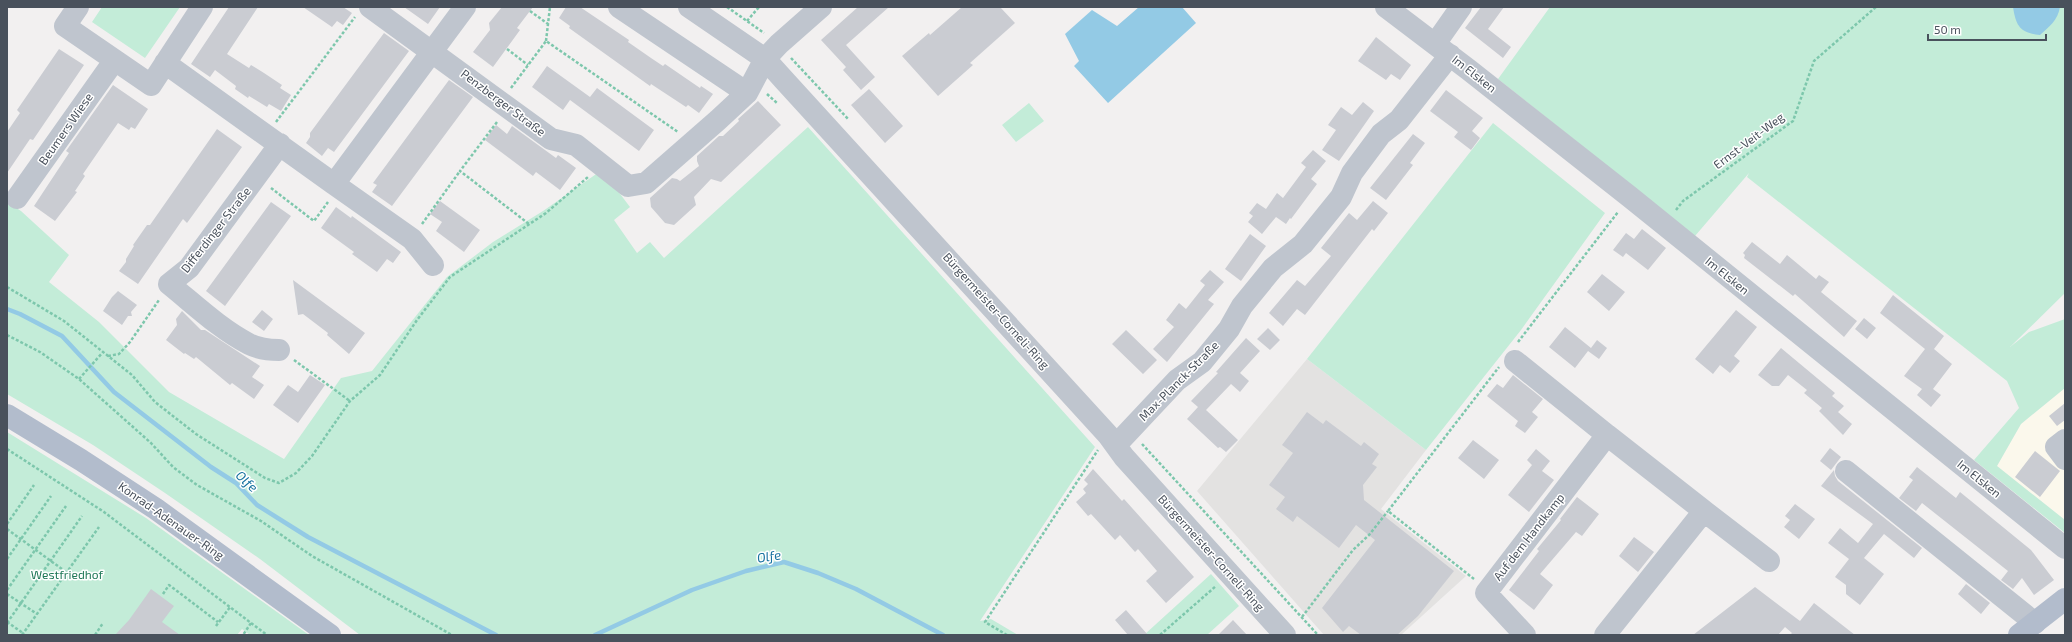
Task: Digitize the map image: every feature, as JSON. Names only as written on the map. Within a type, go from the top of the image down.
[{"type":"main road","name":"Konrad-Adenauer-Ring","points":[[7,415],[81,460],[156,509],[330,635]]},
{"type":"main road","points":[[2027,629],[2065,599]]},
{"type":"street","points":[[78,7],[65,26],[151,85],[202,7]]},
{"type":"street","points":[[336,185],[432,50],[465,7]]},
{"type":"street","points":[[619,7],[747,92]]},
{"type":"street","name":"Bürgermeister-Corneli-Ring","points":[[689,7],[765,59],[1112,440],[1285,635]]},
{"type":"street","name":"Penzberger Straße","points":[[432,50],[551,139],[576,146],[628,186],[646,183],[747,92],[765,59],[779,44],[821,7]]},
{"type":"street","name":"Im Elsken","points":[[1386,7],[1630,197],[1664,226],[2062,539]]},
{"type":"street","name":"Max-Planck-Straße","points":[[1112,440],[1177,380],[1202,362],[1229,329],[1242,306],[1273,268],[1303,244],[1341,197],[1352,173],[1381,134],[1399,120],[1442,50],[1461,7]]},
{"type":"street","points":[[364,10],[432,50]]},
{"type":"street","name":"Beumers Wiese","points":[[17,198],[114,61]]},
{"type":"street","points":[[165,63],[412,239],[433,266]]},
{"type":"street","name":"Penzberger Straße","points":[[747,92],[784,80]]},
{"type":"street","name":"Differdinger Straße","points":[[169,284],[189,268],[256,177],[274,140]]},
{"type":"street","points":[[169,284],[218,324],[250,345],[265,350],[279,350]]},
{"type":"street","points":[[1509,358],[1769,561]]},
{"type":"street","name":"Auf dem Handkamp","points":[[1525,635],[1486,593],[1607,435]]},
{"type":"street","points":[[2065,440],[2056,447],[2065,459]]},
{"type":"street","points":[[1846,471],[2027,629]]},
{"type":"street","points":[[1605,635],[1704,511]]},
{"type":"path","points":[[412,239],[460,171],[528,65],[546,41],[550,7]]},
{"type":"path","points":[[747,21],[759,7]]},
{"type":"path","name":"Ernst-Veit-Weg","points":[[1664,226],[1683,201],[1793,121],[1814,61],[1876,7]]},
{"type":"path","points":[[274,140],[364,10]]},
{"type":"path","points":[[530,10],[548,24]]},
{"type":"path","points":[[546,41],[693,142]]},
{"type":"path","points":[[507,49],[528,65]]},
{"type":"path","points":[[7,287],[64,321],[132,375],[155,402],[196,434],[265,478],[279,483],[296,473],[312,456],[350,401],[380,375],[417,320],[450,277],[546,213],[603,166]]},
{"type":"path","points":[[460,171],[528,224]]},
{"type":"path","points":[[256,177],[314,221],[336,185]]},
{"type":"path","points":[[1302,617],[1353,550],[1370,535],[1509,358],[1630,197]]},
{"type":"path","points":[[107,356],[119,354],[130,342],[169,284]]},
{"type":"path","points":[[7,335],[40,352],[79,379],[151,443],[173,467],[197,485],[261,521],[312,556],[452,635]]},
{"type":"path","points":[[279,350],[350,401]]},
{"type":"path","points":[[79,379],[103,352]]},
{"type":"path","points":[[1007,635],[985,622],[1112,440]]},
{"type":"path","points":[[7,449],[104,512],[267,635]]},
{"type":"path","points":[[7,524],[34,485]]},
{"type":"path","points":[[7,559],[51,496]]},
{"type":"path","points":[[7,590],[66,506]]},
{"type":"path","points":[[1388,511],[1468,574],[1486,593]]},
{"type":"path","points":[[82,516],[7,622],[22,634],[99,527]]},
{"type":"path","points":[[7,529],[66,572]]},
{"type":"path","points":[[1160,635],[1248,558]]},
{"type":"path","points":[[163,594],[169,585],[218,622]]},
{"type":"path","points":[[7,594],[37,614]]},
{"type":"path","points":[[216,626],[230,607]]},
{"type":"path","points":[[243,635],[252,623]]},
{"type":"path","points":[[95,635],[103,624]]},
{"type":"shaded area","points":[[1307,359],[1426,450],[1381,509],[1466,576],[1401,635],[1324,635],[1197,491]]},
{"type":"shaded area","points":[[2065,388],[2065,520],[1997,466],[2021,424]]},
{"type":"green space","points":[[102,7],[180,7],[145,58],[92,22]]},
{"type":"green space","points":[[1550,7],[2065,7],[2065,293],[2010,347],[2029,332],[2065,319],[2065,388],[2021,424],[1997,466],[2065,520],[2065,533],[1974,460],[2019,408],[2007,381],[1747,177],[1749,173],[1695,236],[1498,79]]},
{"type":"green space","points":[[1029,103],[1044,121],[1016,142],[1002,125]]},
{"type":"green space","points":[[1493,123],[1605,213],[1521,330],[1426,450],[1307,359]]},
{"type":"green space","points":[[808,127],[1095,447],[980,621],[991,619],[1018,635],[360,635],[260,559],[165,493],[93,445],[7,394],[7,202],[21,211],[69,255],[49,282],[99,322],[169,392],[284,459],[341,378],[372,371],[447,277],[493,242],[543,211],[602,170],[630,207],[614,220],[637,253],[650,242],[664,258]]},
{"type":"green space","name":"Westfriedhof","points":[[7,432],[146,518],[309,635],[250,635],[242,629],[237,635],[7,635]]},
{"type":"green space","points":[[1211,574],[1239,606],[1207,635],[1144,635]]},
{"type":"water","points":[[1139,7],[1182,7],[1196,23],[1108,103],[1074,66],[1079,61],[1065,34],[1092,10],[1117,26]]},
{"type":"water","points":[[2013,7],[2060,7],[2057,16],[2050,26],[2040,35],[2023,30],[2020,27]]},
{"type":"building","points":[[229,7],[258,7],[227,54],[249,68],[251,65],[282,85],[280,88],[291,95],[281,111],[269,104],[267,107],[249,96],[248,98],[235,89],[236,86],[215,70],[210,77],[191,64]]},
{"type":"building","points":[[303,7],[343,7],[352,13],[343,25],[337,21],[332,27]]},
{"type":"building","points":[[404,7],[440,7],[428,24]]},
{"type":"building","points":[[502,7],[533,7],[517,28],[520,30],[493,67],[473,52],[490,30],[489,23]]},
{"type":"building","points":[[566,7],[580,7],[629,40],[628,42],[663,66],[665,64],[700,88],[701,86],[713,94],[699,113],[688,105],[686,107],[651,84],[650,86],[569,28],[570,26],[559,18]]},
{"type":"building","points":[[858,7],[889,7],[846,45],[875,77],[861,90],[843,70],[846,67],[821,40]]},
{"type":"building","points":[[962,7],[1000,7],[1015,23],[970,63],[973,65],[938,96],[902,56],[929,33],[930,35]]},
{"type":"building","points":[[1481,7],[1504,7],[1488,29],[1511,47],[1503,58],[1465,28]]},
{"type":"building","points":[[384,33],[409,51],[334,152],[328,148],[322,156],[306,143],[310,137],[310,133]]},
{"type":"building","points":[[1376,37],[1411,65],[1400,80],[1391,74],[1386,80],[1358,61]]},
{"type":"building","points":[[59,49],[84,65],[33,140],[30,139],[7,173],[7,132],[20,113],[17,110]]},
{"type":"building","points":[[547,66],[590,97],[597,88],[654,130],[639,151],[570,100],[563,110],[532,87]]},
{"type":"building","points":[[449,80],[473,97],[392,206],[372,192],[377,185],[373,183]]},
{"type":"building","points":[[113,85],[148,109],[135,129],[131,127],[129,130],[118,123],[83,174],[85,176],[75,191],[77,192],[55,221],[34,206],[69,153],[66,151]]},
{"type":"building","points":[[869,89],[903,126],[885,143],[851,105]]},
{"type":"building","points":[[1446,90],[1483,118],[1472,131],[1480,138],[1471,150],[1454,137],[1458,132],[1430,111]]},
{"type":"building","points":[[758,101],[781,125],[721,182],[711,179],[694,197],[696,205],[674,225],[665,223],[651,207],[650,198],[672,178],[680,181],[699,166],[697,156],[719,136],[723,136],[739,121],[738,119]]},
{"type":"building","points":[[1363,102],[1374,111],[1339,161],[1322,150],[1336,130],[1328,125],[1341,107],[1352,115]]},
{"type":"building","points":[[496,125],[507,134],[512,126],[556,158],[558,155],[576,168],[560,190],[536,172],[533,176],[485,140]]},
{"type":"building","points":[[217,129],[242,147],[187,223],[183,219],[138,284],[119,271],[126,262],[126,259],[134,246],[133,245],[147,225],[150,225]]},
{"type":"building","points":[[1413,134],[1425,143],[1410,163],[1413,165],[1386,200],[1370,188]]},
{"type":"building","points":[[1313,150],[1326,161],[1311,179],[1317,184],[1286,224],[1276,217],[1262,234],[1248,222],[1253,216],[1249,213],[1257,203],[1266,209],[1277,193],[1283,198],[1306,167],[1301,163]]},
{"type":"building","points":[[440,201],[480,230],[464,252],[436,231],[442,222],[430,214]]},
{"type":"building","points":[[1373,201],[1388,213],[1374,231],[1372,229],[1305,315],[1297,309],[1283,326],[1269,313],[1297,280],[1305,286],[1331,256],[1321,248],[1349,213],[1357,220]]},
{"type":"building","points":[[271,202],[291,216],[225,306],[206,291]]},
{"type":"building","points":[[336,207],[351,218],[352,216],[401,252],[393,263],[387,259],[377,272],[352,254],[354,252],[321,228]]},
{"type":"building","points":[[1642,229],[1666,248],[1648,270],[1626,253],[1623,257],[1613,250],[1626,233],[1634,239]]},
{"type":"building","points":[[1250,234],[1266,246],[1241,281],[1225,269]]},
{"type":"building","points":[[1752,242],[1780,264],[1787,255],[1816,279],[1819,275],[1829,282],[1821,292],[1857,321],[1844,337],[1795,294],[1793,296],[1744,258],[1745,255],[1743,253]]},
{"type":"building","points":[[1210,270],[1224,282],[1208,300],[1214,304],[1167,362],[1153,349],[1174,327],[1166,320],[1179,303],[1186,309],[1205,285],[1200,281]]},
{"type":"building","points":[[1602,274],[1625,292],[1609,311],[1587,292]]},
{"type":"building","points":[[293,280],[365,333],[349,354],[327,335],[328,333],[303,314],[298,315]]},
{"type":"building","points":[[118,291],[137,305],[131,312],[132,316],[128,316],[122,325],[103,311]]},
{"type":"building","points":[[1893,295],[1944,336],[1934,349],[1952,364],[1933,389],[1941,395],[1931,407],[1917,395],[1922,389],[1904,376],[1925,349],[1880,313]]},
{"type":"building","points":[[262,310],[273,319],[264,331],[252,322]]},
{"type":"building","points":[[1736,310],[1757,327],[1734,356],[1740,361],[1730,373],[1720,365],[1713,374],[1695,359]]},
{"type":"building","points":[[182,311],[201,330],[205,330],[260,366],[252,377],[264,385],[254,399],[232,383],[230,385],[196,357],[194,359],[185,353],[184,354],[166,340],[177,325],[176,319]]},
{"type":"building","points":[[1864,318],[1876,328],[1867,339],[1855,329]]},
{"type":"building","points":[[1565,327],[1591,348],[1597,340],[1607,348],[1599,359],[1588,351],[1575,368],[1549,347]]},
{"type":"building","points":[[1268,328],[1280,340],[1270,350],[1257,339]]},
{"type":"building","points":[[1126,330],[1157,360],[1143,374],[1112,344]]},
{"type":"building","points":[[1246,338],[1260,351],[1240,373],[1249,381],[1240,392],[1231,384],[1206,410],[1238,440],[1226,452],[1220,447],[1218,448],[1187,419],[1198,407],[1191,401],[1218,373],[1216,372]]},
{"type":"building","points":[[1781,348],[1835,393],[1832,396],[1844,406],[1838,412],[1852,424],[1843,435],[1819,411],[1822,408],[1804,393],[1807,390],[1788,375],[1779,386],[1772,386],[1758,375]]},
{"type":"building","points":[[310,375],[325,385],[298,423],[273,405],[288,385],[298,392]]},
{"type":"building","points":[[1513,375],[1543,399],[1532,412],[1538,417],[1525,433],[1515,426],[1518,421],[1487,396],[1497,384],[1503,388]]},
{"type":"building","points":[[2065,403],[2065,420],[2057,426],[2049,416]]},
{"type":"building","points":[[1307,412],[1323,424],[1326,420],[1361,446],[1364,442],[1379,454],[1372,464],[1377,467],[1363,485],[1364,500],[1454,571],[1418,616],[1397,635],[1361,635],[1349,626],[1343,632],[1322,608],[1375,540],[1356,525],[1339,548],[1297,516],[1293,522],[1276,509],[1285,497],[1269,485],[1293,453],[1282,445]]},
{"type":"building","points":[[1473,440],[1499,460],[1484,479],[1458,458]]},
{"type":"building","points":[[1830,448],[1841,457],[1831,470],[1820,461]]},
{"type":"building","points":[[1536,449],[1550,461],[1542,471],[1554,480],[1529,512],[1508,495],[1532,465],[1527,460]]},
{"type":"building","points":[[2035,451],[2060,471],[2040,497],[2015,477]]},
{"type":"building","points":[[1917,467],[1956,498],[1960,492],[2031,550],[2054,580],[2034,595],[2022,578],[2013,589],[2001,580],[2008,571],[1922,503],[1916,511],[1899,498],[1913,480],[1909,477]]},
{"type":"building","points":[[1093,469],[1122,501],[1124,499],[1194,577],[1166,603],[1146,581],[1157,571],[1138,549],[1135,552],[1120,535],[1115,540],[1091,514],[1088,516],[1076,502],[1086,493],[1083,489],[1088,484],[1084,480]]},
{"type":"building","points":[[1834,470],[1838,481],[1922,548],[1914,558],[1884,534],[1864,558],[1884,574],[1860,605],[1846,594],[1846,585],[1835,577],[1849,559],[1828,543],[1840,528],[1858,543],[1873,524],[1821,486]]},
{"type":"building","points":[[1577,497],[1599,514],[1582,536],[1576,532],[1540,574],[1553,585],[1534,610],[1509,590],[1539,551],[1537,549],[1561,520],[1560,519]]},
{"type":"building","points":[[1795,504],[1815,519],[1799,539],[1784,527],[1790,520],[1785,516]]},
{"type":"building","points":[[1634,537],[1654,552],[1638,572],[1619,556]]},
{"type":"building","points":[[1966,584],[1990,603],[1981,614],[1958,594]]},
{"type":"building","points":[[1755,587],[1800,621],[1814,603],[1855,635],[1790,635],[1792,633],[1785,627],[1778,635],[1693,635]]},
{"type":"building","points":[[151,589],[174,606],[162,622],[180,635],[115,635],[129,620]]},
{"type":"building","points":[[1126,610],[1148,635],[1128,635],[1115,620]]},
{"type":"building","points":[[1233,620],[1247,635],[1218,635]]},
{"type":"waterway","name":"Olfe","points":[[7,309],[20,314],[62,336],[114,392],[211,467],[236,483],[257,505],[308,537],[496,635]]},
{"type":"waterway","name":"Olfe","points":[[595,635],[692,590],[746,571],[784,562],[818,573],[856,589],[943,635]]}]
